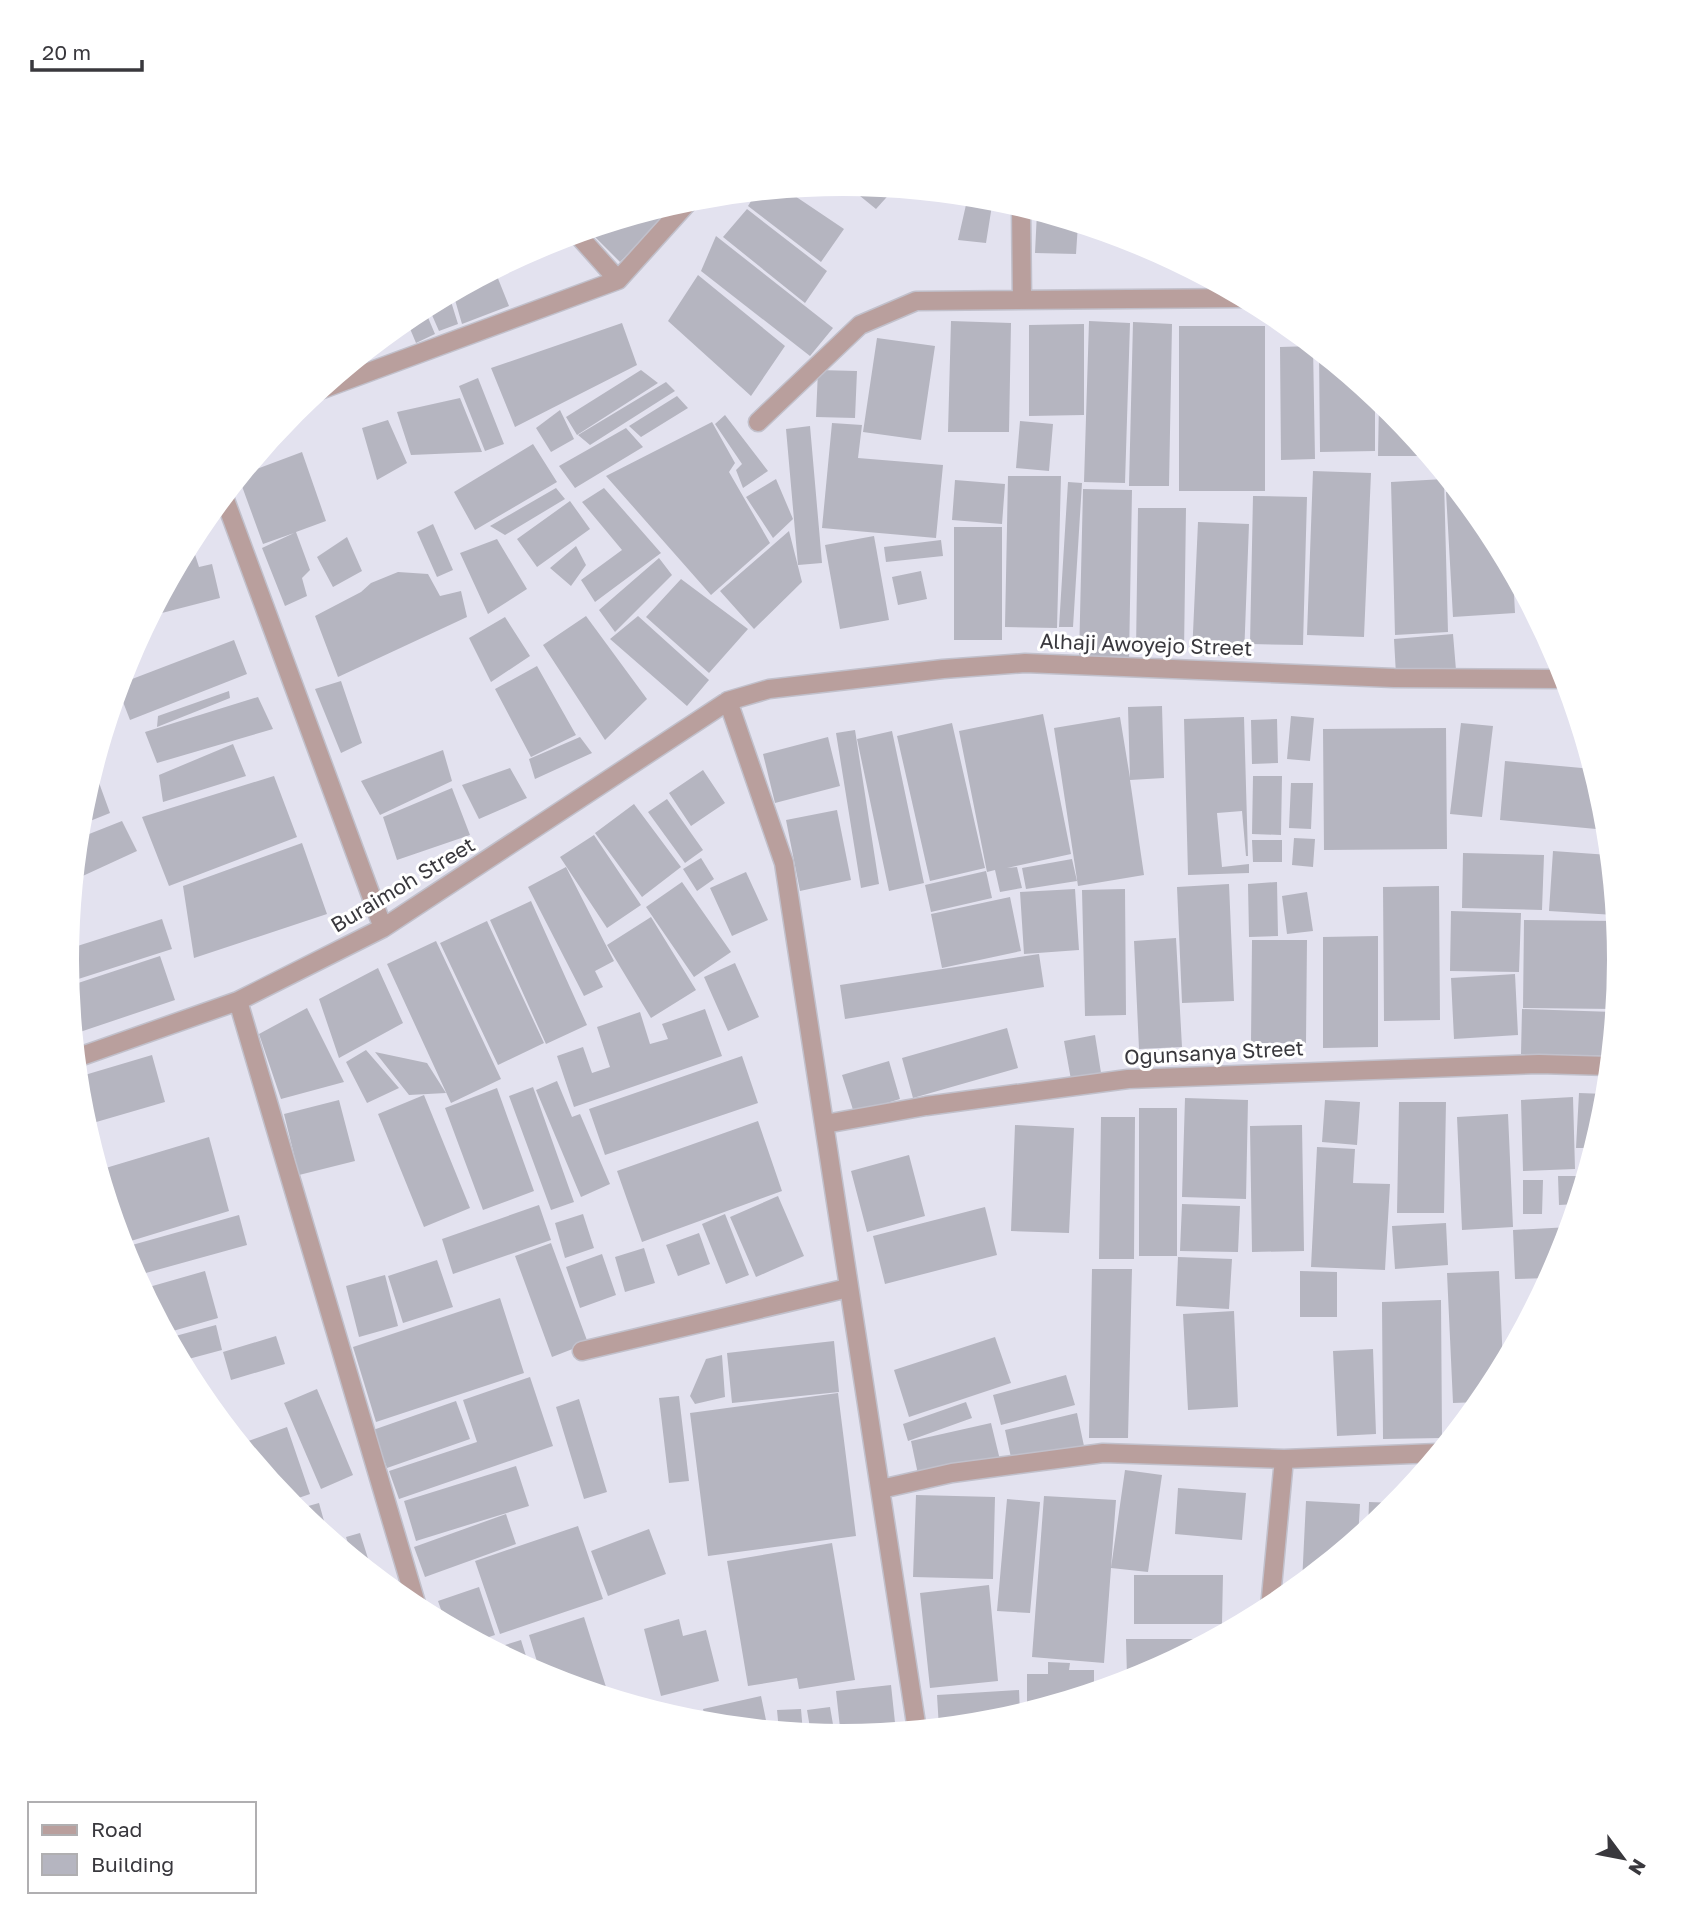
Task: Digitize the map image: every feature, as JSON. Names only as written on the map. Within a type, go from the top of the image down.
[{"type":"street","points":[[346,381],[618,280],[677,215]]},
{"type":"street","points":[[1021,218],[1022,300]]},
{"type":"street","points":[[584,242],[618,280]]},
{"type":"street","points":[[758,422],[860,326],[916,301],[1223,298]]},
{"type":"street","points":[[228,508],[383,929]]},
{"type":"street","name":"Alhaji Awoyejo Street","points":[[728,701],[769,689],[943,669],[1025,663],[1394,678],[1553,679]]},
{"type":"street","points":[[728,701],[784,863],[916,1721]]},
{"type":"street","name":"Buraimoh Street","points":[[85,1055],[238,1001],[383,929],[728,701]]},
{"type":"street","points":[[238,1001],[413,1592]]},
{"type":"street","name":"Ogunsanya Street","points":[[825,1124],[938,1104],[1128,1079],[1525,1065],[1600,1066]]},
{"type":"street","points":[[582,1352],[848,1288]]},
{"type":"street","points":[[881,1489],[952,1473],[1103,1453],[1284,1459],[1427,1453]]},
{"type":"street","points":[[1271,1594],[1284,1459]]},
{"type":"building","points":[[861,197],[886,198],[876,209]]},
{"type":"building","points":[[798,198],[844,229],[821,262],[748,206],[750,202]]},
{"type":"building","points":[[966,207],[991,211],[986,243],[958,240]]},
{"type":"building","points":[[747,209],[827,271],[805,303],[723,237]]},
{"type":"building","points":[[662,218],[620,262],[596,238]]},
{"type":"building","points":[[1037,221],[1077,233],[1076,254],[1035,253]]},
{"type":"building","points":[[716,236],[833,328],[810,356],[701,271]]},
{"type":"building","points":[[698,275],[785,346],[751,396],[668,321]]},
{"type":"building","points":[[498,279],[509,306],[462,324],[456,302]]},
{"type":"building","points":[[452,304],[458,324],[439,331],[433,316]]},
{"type":"building","points":[[429,319],[435,334],[416,343],[411,330]]},
{"type":"building","points":[[951,321],[1011,323],[1009,432],[948,432]]},
{"type":"building","points":[[1089,321],[1130,323],[1125,483],[1084,482]]},
{"type":"building","points":[[1133,322],[1172,324],[1169,486],[1129,486]]},
{"type":"building","points":[[622,323],[637,365],[515,427],[491,368]]},
{"type":"building","points":[[1084,324],[1084,415],[1029,416],[1029,325]]},
{"type":"building","points":[[1179,326],[1265,326],[1265,491],[1179,491]]},
{"type":"building","points":[[877,338],[935,346],[921,440],[863,432]]},
{"type":"building","points":[[1298,346],[1313,358],[1315,459],[1281,460],[1280,347]]},
{"type":"building","points":[[1319,363],[1375,412],[1375,451],[1320,452]]},
{"type":"building","points":[[641,370],[658,383],[577,435],[566,417]]},
{"type":"building","points":[[818,370],[857,371],[855,418],[816,417]]},
{"type":"building","points":[[478,378],[504,444],[485,451],[459,386]]},
{"type":"building","points":[[666,382],[675,391],[590,445],[578,435]]},
{"type":"building","points":[[677,396],[688,408],[641,437],[629,426]]},
{"type":"building","points":[[460,398],[482,452],[411,455],[397,412]]},
{"type":"building","points":[[560,410],[574,439],[551,452],[536,428]]},
{"type":"building","points":[[725,415],[768,471],[743,488],[736,470],[742,464],[715,424]]},
{"type":"building","points":[[1379,416],[1417,456],[1378,456]]},
{"type":"building","points":[[388,420],[407,463],[377,480],[362,428]]},
{"type":"building","points":[[1020,421],[1053,424],[1049,471],[1016,468]]},
{"type":"building","points":[[712,422],[735,463],[729,472],[770,543],[711,595],[606,476]]},
{"type":"building","points":[[832,423],[862,425],[858,458],[943,465],[936,538],[822,528]]},
{"type":"building","points":[[810,426],[822,563],[798,565],[786,429]]},
{"type":"building","points":[[626,428],[643,447],[575,488],[559,466]]},
{"type":"building","points":[[533,444],[557,482],[475,530],[454,492]]},
{"type":"building","points":[[302,452],[326,521],[296,532],[310,570],[302,578],[307,596],[285,606],[262,548],[294,533],[263,544],[243,488],[259,468]]},
{"type":"building","points":[[1313,471],[1371,473],[1364,637],[1307,635]]},
{"type":"building","points":[[1008,476],[1061,476],[1057,628],[1005,627]]},
{"type":"building","points":[[776,479],[793,519],[773,538],[746,497]]},
{"type":"building","points":[[1436,479],[1444,489],[1448,632],[1395,635],[1391,482]]},
{"type":"building","points":[[955,480],[1005,484],[1002,524],[952,520]]},
{"type":"building","points":[[1068,482],[1082,483],[1073,627],[1059,627]]},
{"type":"building","points":[[556,488],[565,499],[505,535],[490,526]]},
{"type":"building","points":[[604,488],[661,553],[595,602],[581,580],[622,550],[582,502]]},
{"type":"building","points":[[1083,489],[1132,490],[1129,660],[1079,659]]},
{"type":"building","points":[[1446,492],[1505,578],[1514,595],[1515,613],[1453,617]]},
{"type":"building","points":[[1253,496],[1307,497],[1303,645],[1250,644]]},
{"type":"building","points":[[570,501],[590,529],[537,567],[517,539]]},
{"type":"building","points":[[1138,508],[1186,508],[1184,652],[1136,651]]},
{"type":"building","points":[[1198,522],[1249,524],[1244,657],[1192,655]]},
{"type":"building","points":[[433,524],[453,570],[437,577],[417,532]]},
{"type":"building","points":[[954,527],[1002,527],[1002,640],[954,640]]},
{"type":"building","points":[[789,531],[802,582],[754,629],[720,591]]},
{"type":"building","points":[[874,536],[889,620],[840,629],[825,545]]},
{"type":"building","points":[[347,537],[362,571],[333,587],[317,557]]},
{"type":"building","points":[[497,539],[527,589],[488,614],[460,553]]},
{"type":"building","points":[[941,540],[943,556],[886,562],[884,547]]},
{"type":"building","points":[[576,546],[586,565],[571,586],[550,568]]},
{"type":"building","points":[[195,556],[199,567],[212,564],[220,598],[163,613]]},
{"type":"building","points":[[659,558],[672,575],[615,632],[599,610]]},
{"type":"building","points":[[921,571],[927,599],[898,605],[892,577]]},
{"type":"building","points":[[398,572],[428,574],[440,596],[461,591],[467,617],[338,677],[315,616],[361,592],[371,583]]},
{"type":"building","points":[[681,579],[748,629],[709,673],[646,617]]},
{"type":"building","points":[[586,616],[647,699],[605,740],[543,645]]},
{"type":"building","points":[[638,616],[709,680],[687,706],[610,639]]},
{"type":"building","points":[[505,617],[530,656],[491,682],[469,638]]},
{"type":"building","points":[[1453,634],[1456,670],[1396,675],[1394,639]]},
{"type":"building","points":[[234,640],[247,674],[130,720],[124,703],[133,679]]},
{"type":"building","points":[[537,666],[576,735],[531,757],[495,689]]},
{"type":"building","points":[[341,681],[362,743],[341,753],[315,689]]},
{"type":"building","points":[[229,691],[230,698],[157,727],[158,716]]},
{"type":"building","points":[[258,697],[273,729],[157,763],[145,732]]},
{"type":"building","points":[[1162,706],[1164,778],[1130,780],[1144,875],[1078,886],[1054,728],[1120,717],[1130,778],[1128,707]]},
{"type":"building","points":[[1043,714],[1071,854],[1007,868],[1017,867],[1022,888],[1000,892],[995,870],[987,872],[959,731]]},
{"type":"building","points":[[1291,716],[1314,718],[1310,761],[1287,759]]},
{"type":"building","points":[[1244,717],[1248,856],[1242,811],[1217,813],[1222,867],[1249,864],[1249,873],[1188,875],[1184,719]]},
{"type":"building","points":[[1277,719],[1278,763],[1252,764],[1251,720]]},
{"type":"building","points":[[952,723],[985,868],[930,881],[897,736]]},
{"type":"building","points":[[1461,723],[1493,726],[1482,817],[1450,814]]},
{"type":"building","points":[[1446,728],[1447,849],[1324,850],[1323,729]]},
{"type":"building","points":[[855,730],[879,884],[861,888],[836,733]]},
{"type":"building","points":[[892,731],[924,883],[889,891],[857,739]]},
{"type":"building","points":[[580,737],[592,753],[535,779],[529,759]]},
{"type":"building","points":[[828,737],[840,786],[775,803],[763,754]]},
{"type":"building","points":[[233,744],[246,776],[163,802],[159,775]]},
{"type":"building","points":[[443,750],[452,781],[380,815],[361,781]]},
{"type":"building","points":[[1505,761],[1582,768],[1596,829],[1500,820]]},
{"type":"building","points":[[510,768],[527,798],[479,819],[462,785]]},
{"type":"building","points":[[703,770],[725,803],[691,826],[669,793]]},
{"type":"building","points":[[274,776],[297,837],[169,886],[142,817]]},
{"type":"building","points":[[1253,776],[1282,776],[1281,835],[1252,834]]},
{"type":"building","points":[[1291,783],[1313,783],[1311,829],[1289,828]]},
{"type":"building","points":[[100,784],[110,813],[91,820]]},
{"type":"building","points":[[452,788],[470,835],[397,860],[383,817]]},
{"type":"building","points":[[667,799],[703,850],[685,863],[648,812]]},
{"type":"building","points":[[634,804],[681,867],[642,897],[595,833]]},
{"type":"building","points":[[837,810],[851,880],[800,891],[786,820]]},
{"type":"building","points":[[122,821],[137,851],[84,876],[89,834]]},
{"type":"building","points":[[594,835],[641,905],[607,928],[560,857]]},
{"type":"building","points":[[1294,838],[1315,839],[1313,867],[1292,865]]},
{"type":"building","points":[[1252,840],[1282,840],[1282,862],[1253,862]]},
{"type":"building","points":[[302,843],[327,914],[194,958],[183,886]]},
{"type":"building","points":[[1553,851],[1600,854],[1606,914],[1549,911]]},
{"type":"building","points":[[1463,853],[1544,855],[1542,910],[1462,908]]},
{"type":"building","points":[[701,858],[714,879],[697,891],[683,869]]},
{"type":"building","points":[[1072,859],[1077,881],[1026,889],[1022,868]]},
{"type":"building","points":[[566,867],[614,961],[595,971],[603,987],[584,996],[528,887]]},
{"type":"building","points":[[986,871],[992,898],[931,912],[925,885]]},
{"type":"building","points":[[746,872],[768,920],[732,936],[710,888]]},
{"type":"building","points":[[682,882],[731,952],[694,977],[646,907]]},
{"type":"building","points":[[1277,882],[1278,936],[1249,937],[1248,884]]},
{"type":"building","points":[[1229,884],[1234,1001],[1182,1003],[1177,887]]},
{"type":"building","points":[[1439,886],[1440,1020],[1384,1021],[1383,887]]},
{"type":"building","points":[[1075,889],[1079,950],[1024,954],[1020,892]]},
{"type":"building","points":[[1125,889],[1126,1015],[1085,1016],[1082,890]]},
{"type":"building","points":[[1307,892],[1313,931],[1287,934],[1282,896]]},
{"type":"building","points":[[1010,897],[1021,951],[942,968],[931,914]]},
{"type":"building","points":[[531,901],[587,1025],[546,1044],[490,920]]},
{"type":"building","points":[[1451,911],[1521,913],[1519,972],[1450,971]]},
{"type":"building","points":[[651,917],[696,990],[651,1018],[607,945]]},
{"type":"building","points":[[162,919],[172,949],[79,979],[79,945]]},
{"type":"building","points":[[1524,920],[1606,921],[1606,1009],[1523,1008]]},
{"type":"building","points":[[487,921],[544,1043],[498,1065],[440,943]]},
{"type":"building","points":[[1378,936],[1378,1047],[1323,1048],[1323,937]]},
{"type":"building","points":[[1176,938],[1182,1047],[1139,1049],[1134,941]]},
{"type":"building","points":[[1252,940],[1307,940],[1306,1043],[1251,1043]]},
{"type":"building","points":[[436,941],[501,1079],[451,1103],[387,964]]},
{"type":"building","points":[[1039,954],[1044,987],[845,1019],[840,985]]},
{"type":"building","points":[[160,956],[175,1000],[82,1031],[79,983]]},
{"type":"building","points":[[735,963],[759,1017],[728,1031],[704,977]]},
{"type":"building","points":[[378,968],[403,1023],[339,1058],[319,999]]},
{"type":"building","points":[[1515,974],[1518,1035],[1454,1039],[1451,978]]},
{"type":"building","points":[[307,1008],[344,1082],[281,1099],[259,1034]]},
{"type":"building","points":[[705,1009],[722,1056],[574,1107],[557,1056],[583,1047],[592,1073],[610,1067],[597,1027],[640,1012],[650,1044],[668,1039],[662,1024]]},
{"type":"building","points":[[1522,1009],[1606,1012],[1601,1056],[1521,1054]]},
{"type":"building","points":[[1007,1028],[1018,1068],[913,1098],[902,1058]]},
{"type":"building","points":[[1095,1035],[1102,1079],[1072,1085],[1064,1041]]},
{"type":"building","points":[[366,1050],[399,1088],[367,1103],[346,1062]]},
{"type":"building","points":[[375,1052],[427,1063],[446,1093],[409,1095]]},
{"type":"building","points":[[152,1055],[165,1102],[96,1122],[87,1074]]},
{"type":"building","points":[[742,1056],[758,1103],[605,1155],[589,1109]]},
{"type":"building","points":[[889,1061],[900,1099],[854,1113],[842,1075]]},
{"type":"building","points":[[557,1081],[572,1117],[580,1114],[610,1184],[581,1197],[536,1090]]},
{"type":"building","points":[[533,1087],[574,1202],[551,1210],[509,1096]]},
{"type":"building","points":[[497,1088],[534,1191],[483,1210],[445,1108]]},
{"type":"building","points":[[1579,1093],[1596,1094],[1584,1148],[1576,1148]]},
{"type":"building","points":[[424,1095],[470,1208],[424,1227],[378,1114]]},
{"type":"building","points":[[1573,1097],[1575,1169],[1523,1171],[1521,1100]]},
{"type":"building","points":[[1185,1098],[1248,1100],[1246,1199],[1182,1197]]},
{"type":"building","points":[[339,1100],[355,1161],[299,1175],[284,1114]]},
{"type":"building","points":[[1325,1100],[1360,1102],[1357,1145],[1322,1142]]},
{"type":"building","points":[[1399,1102],[1446,1102],[1444,1213],[1397,1213]]},
{"type":"building","points":[[1139,1108],[1177,1108],[1177,1256],[1139,1256]]},
{"type":"building","points":[[1508,1114],[1513,1227],[1462,1230],[1457,1117]]},
{"type":"building","points":[[1101,1117],[1135,1117],[1134,1259],[1099,1259]]},
{"type":"building","points":[[758,1121],[782,1191],[642,1242],[617,1171]]},
{"type":"building","points":[[1015,1125],[1074,1128],[1069,1233],[1011,1231]]},
{"type":"building","points":[[1302,1125],[1304,1251],[1252,1252],[1250,1126]]},
{"type":"building","points":[[209,1137],[229,1211],[132,1241],[108,1167]]},
{"type":"building","points":[[1317,1147],[1355,1149],[1353,1183],[1390,1184],[1385,1270],[1311,1267]]},
{"type":"building","points":[[909,1155],[925,1216],[867,1232],[851,1171]]},
{"type":"building","points":[[1558,1176],[1576,1176],[1567,1205],[1559,1205]]},
{"type":"building","points":[[1523,1180],[1543,1180],[1542,1214],[1523,1214]]},
{"type":"building","points":[[778,1196],[804,1256],[756,1277],[730,1217]]},
{"type":"building","points":[[1182,1204],[1240,1206],[1238,1252],[1180,1251]]},
{"type":"building","points":[[539,1205],[551,1240],[453,1274],[442,1239]]},
{"type":"building","points":[[985,1207],[997,1255],[885,1284],[873,1236]]},
{"type":"building","points":[[583,1214],[594,1248],[565,1258],[555,1223]]},
{"type":"building","points":[[725,1214],[749,1275],[726,1284],[702,1224]]},
{"type":"building","points":[[239,1215],[247,1245],[146,1273],[134,1245]]},
{"type":"building","points":[[1446,1223],[1448,1265],[1395,1269],[1392,1226]]},
{"type":"building","points":[[1559,1228],[1537,1278],[1515,1279],[1513,1230]]},
{"type":"building","points":[[699,1233],[710,1264],[678,1276],[666,1245]]},
{"type":"building","points":[[551,1243],[588,1343],[552,1357],[515,1256]]},
{"type":"building","points":[[644,1248],[655,1283],[625,1292],[615,1257]]},
{"type":"building","points":[[602,1254],[616,1295],[580,1308],[566,1267]]},
{"type":"building","points":[[1178,1257],[1232,1259],[1229,1309],[1176,1306]]},
{"type":"building","points":[[437,1260],[453,1307],[403,1323],[388,1276]]},
{"type":"building","points":[[1092,1269],[1132,1269],[1128,1438],[1089,1438]]},
{"type":"building","points":[[205,1271],[218,1318],[174,1331],[152,1286]]},
{"type":"building","points":[[1300,1271],[1337,1272],[1337,1317],[1300,1317]]},
{"type":"building","points":[[1499,1271],[1502,1347],[1466,1403],[1453,1403],[1447,1273]]},
{"type":"building","points":[[385,1275],[398,1326],[359,1337],[346,1286]]},
{"type":"building","points":[[500,1298],[524,1373],[376,1422],[353,1347]]},
{"type":"building","points":[[1441,1300],[1442,1435],[1439,1438],[1383,1439],[1382,1302]]},
{"type":"building","points":[[1234,1311],[1238,1407],[1188,1410],[1183,1314]]},
{"type":"building","points":[[216,1325],[222,1350],[191,1358],[177,1336]]},
{"type":"building","points":[[276,1336],[285,1364],[231,1380],[223,1352]]},
{"type":"building","points":[[995,1337],[1011,1383],[909,1417],[894,1370]]},
{"type":"building","points":[[834,1341],[839,1392],[732,1403],[727,1353]]},
{"type":"building","points":[[1373,1349],[1376,1434],[1337,1436],[1333,1351]]},
{"type":"building","points":[[722,1355],[725,1397],[695,1404],[690,1396],[706,1359]]},
{"type":"building","points":[[1066,1375],[1075,1405],[1001,1425],[993,1395]]},
{"type":"building","points":[[530,1377],[553,1446],[399,1499],[389,1471],[477,1442],[463,1400]]},
{"type":"building","points":[[317,1389],[353,1475],[321,1489],[284,1403]]},
{"type":"building","points":[[838,1393],[856,1536],[708,1556],[690,1413]]},
{"type":"building","points":[[679,1396],[689,1481],[669,1483],[659,1398]]},
{"type":"building","points":[[579,1399],[607,1492],[584,1499],[556,1407]]},
{"type":"building","points":[[456,1401],[470,1439],[387,1468],[373,1430]]},
{"type":"building","points":[[966,1402],[972,1418],[908,1441],[903,1424]]},
{"type":"building","points":[[1077,1413],[1084,1446],[1012,1462],[1005,1430]]},
{"type":"building","points":[[991,1423],[1000,1460],[919,1479],[911,1441]]},
{"type":"building","points":[[287,1427],[310,1494],[300,1498],[249,1441]]},
{"type":"building","points":[[516,1466],[529,1506],[416,1541],[404,1501]]},
{"type":"building","points":[[1125,1470],[1162,1475],[1148,1572],[1111,1568]]},
{"type":"building","points":[[1178,1488],[1246,1493],[1242,1540],[1175,1534]]},
{"type":"building","points":[[916,1495],[995,1497],[993,1579],[913,1577]]},
{"type":"building","points":[[1044,1496],[1116,1500],[1104,1663],[1032,1657]]},
{"type":"building","points":[[1007,1499],[1040,1502],[1030,1613],[997,1611]]},
{"type":"building","points":[[1306,1501],[1360,1504],[1359,1524],[1303,1571]]},
{"type":"building","points":[[1369,1502],[1381,1502],[1369,1515]]},
{"type":"building","points":[[319,1503],[324,1521],[308,1506]]},
{"type":"building","points":[[506,1514],[516,1544],[425,1577],[414,1547]]},
{"type":"building","points":[[578,1526],[603,1599],[500,1634],[475,1561]]},
{"type":"building","points":[[649,1529],[666,1574],[608,1596],[591,1551]]},
{"type":"building","points":[[360,1533],[368,1559],[347,1542],[346,1537]]},
{"type":"building","points":[[832,1543],[855,1680],[799,1689],[797,1678],[748,1686],[727,1561]]},
{"type":"building","points":[[1134,1575],[1223,1575],[1222,1624],[1134,1624]]},
{"type":"building","points":[[989,1585],[998,1681],[930,1688],[920,1593]]},
{"type":"building","points":[[479,1587],[495,1635],[489,1637],[461,1622],[441,1610],[438,1601]]},
{"type":"building","points":[[584,1617],[606,1687],[537,1660],[529,1635]]},
{"type":"building","points":[[679,1619],[683,1636],[706,1630],[719,1681],[661,1696],[644,1629]]},
{"type":"building","points":[[1126,1639],[1194,1639],[1181,1646],[1127,1670]]},
{"type":"building","points":[[521,1640],[526,1656],[505,1646]]},
{"type":"building","points":[[1048,1662],[1070,1663],[1069,1670],[1094,1670],[1094,1682],[1027,1702],[1027,1674],[1048,1674]]},
{"type":"building","points":[[891,1685],[895,1723],[840,1725],[836,1691]]},
{"type":"building","points":[[1019,1690],[1020,1704],[938,1718],[937,1695]]},
{"type":"building","points":[[761,1696],[766,1720],[704,1712],[703,1709]]},
{"type":"building","points":[[830,1707],[833,1725],[809,1724],[807,1710]]},
{"type":"building","points":[[801,1709],[802,1723],[778,1722],[777,1710]]}]
